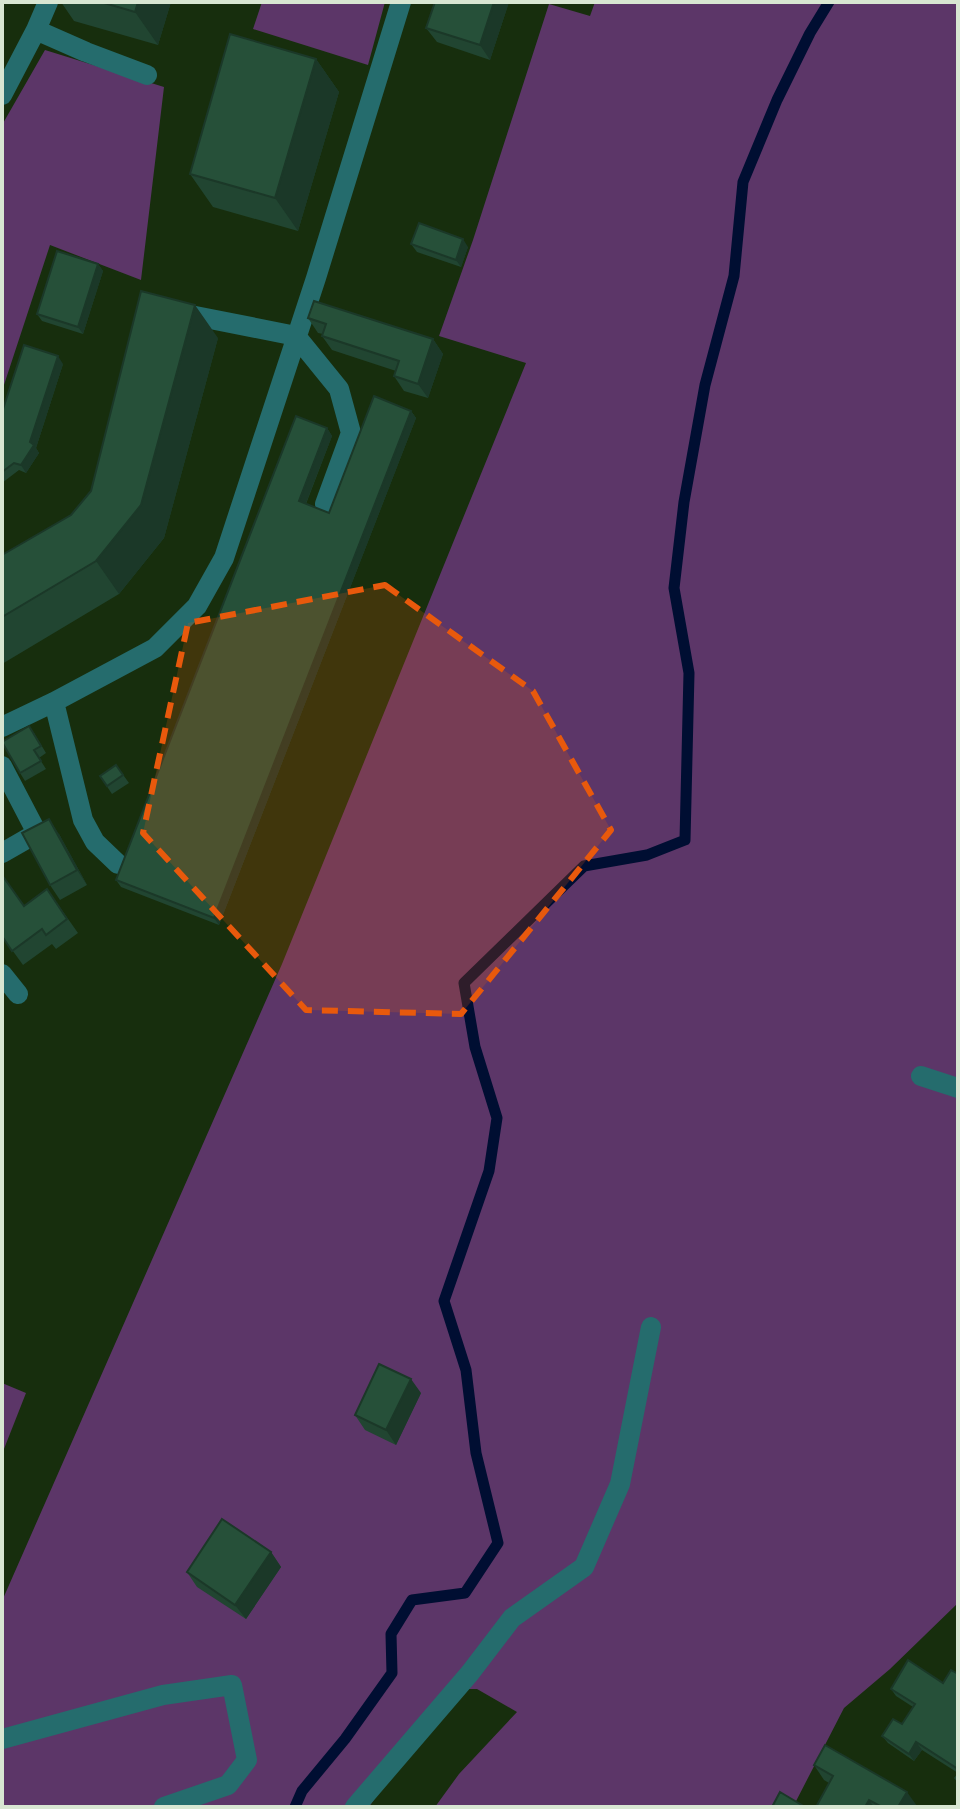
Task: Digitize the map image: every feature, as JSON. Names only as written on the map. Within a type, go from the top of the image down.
[{"type":"street","points":[[2,95],[48,2]]},
{"type":"street","points":[[2,727],[155,648],[197,606],[224,558],[316,278],[401,2]]},
{"type":"street","points":[[36,30],[147,75]]},
{"type":"street","points":[[165,310],[296,336],[339,389],[351,433],[325,504]]},
{"type":"street","points":[[54,702],[83,820],[95,842],[118,864]]},
{"type":"street","points":[[2,766],[37,833],[2,853]]},
{"type":"street","points":[[2,974],[18,994]]},
{"type":"street","points":[[921,1076],[958,1088]]},
{"type":"street","points":[[355,1807],[470,1673],[512,1618],[584,1567],[620,1484],[651,1327]]},
{"type":"street","points":[[2,1739],[163,1695],[232,1685],[247,1760],[228,1785],[164,1807]]},
{"type":"highlighted area","points":[[385,585],[533,691],[611,830],[461,1014],[306,1010],[143,833],[188,623]]},
{"type":"shaded area","points":[[262,2],[385,2],[368,65],[253,29]]},
{"type":"shaded area","points":[[595,2],[958,2],[958,1603],[890,1669],[844,1708],[793,1807],[435,1807],[459,1774],[517,1712],[477,1689],[460,1689],[389,1777],[369,1807],[2,1807],[2,1601],[282,964],[526,363],[439,336],[549,4],[590,16]]},
{"type":"shaded area","points":[[45,50],[164,87],[141,280],[50,245],[2,391],[2,125]]},
{"type":"shaded area","points":[[2,1383],[26,1393],[2,1454]]},
{"type":"building","points":[[101,2],[138,2],[135,12]]},
{"type":"building","points":[[435,2],[494,2],[480,45],[426,28]]},
{"type":"building","points":[[230,34],[316,59],[275,198],[190,174]]},
{"type":"building","points":[[419,223],[463,239],[456,260],[411,244]]},
{"type":"building","points":[[57,251],[98,264],[78,327],[37,314]]},
{"type":"building","points":[[141,291],[195,305],[141,505],[96,561],[2,617],[2,555],[71,515],[91,491]]},
{"type":"building","points":[[314,301],[433,339],[418,384],[394,376],[399,361],[322,336],[326,324],[308,318]]},
{"type":"building","points":[[24,345],[58,356],[30,442],[34,445],[21,465],[14,463],[2,472],[2,412]]},
{"type":"building","points":[[374,396],[411,411],[214,918],[116,880],[296,416],[327,428],[299,501],[329,513]]},
{"type":"building","points":[[29,726],[41,746],[34,750],[41,761],[20,773],[2,742]]},
{"type":"building","points":[[116,765],[123,775],[107,786],[100,776]]},
{"type":"building","points":[[49,819],[77,870],[50,885],[22,833]]},
{"type":"building","points":[[2,875],[24,906],[47,889],[67,919],[46,935],[42,929],[12,951],[2,936]]},
{"type":"building","points":[[379,1364],[411,1379],[386,1430],[355,1415]]},
{"type":"building","points":[[222,1519],[271,1552],[235,1605],[187,1572]]},
{"type":"building","points":[[908,1660],[943,1683],[951,1670],[958,1674],[958,1769],[916,1742],[909,1754],[882,1736],[893,1719],[902,1724],[915,1704],[891,1689]]},
{"type":"building","points":[[825,1745],[907,1792],[898,1807],[882,1807],[869,1800],[865,1807],[816,1807],[833,1776],[814,1765]]},
{"type":"building","points":[[780,1792],[805,1807],[772,1807]]},
{"type":"waterway","points":[[295,1807],[302,1791],[345,1739],[392,1673],[391,1634],[412,1600],[465,1593],[498,1543],[476,1453],[466,1370],[444,1301],[489,1171],[497,1118],[475,1047],[464,983],[584,866],[647,855],[685,840],[689,673],[674,588],[684,502],[705,385],[734,276],[743,182],[777,100],[829,2]]}]
